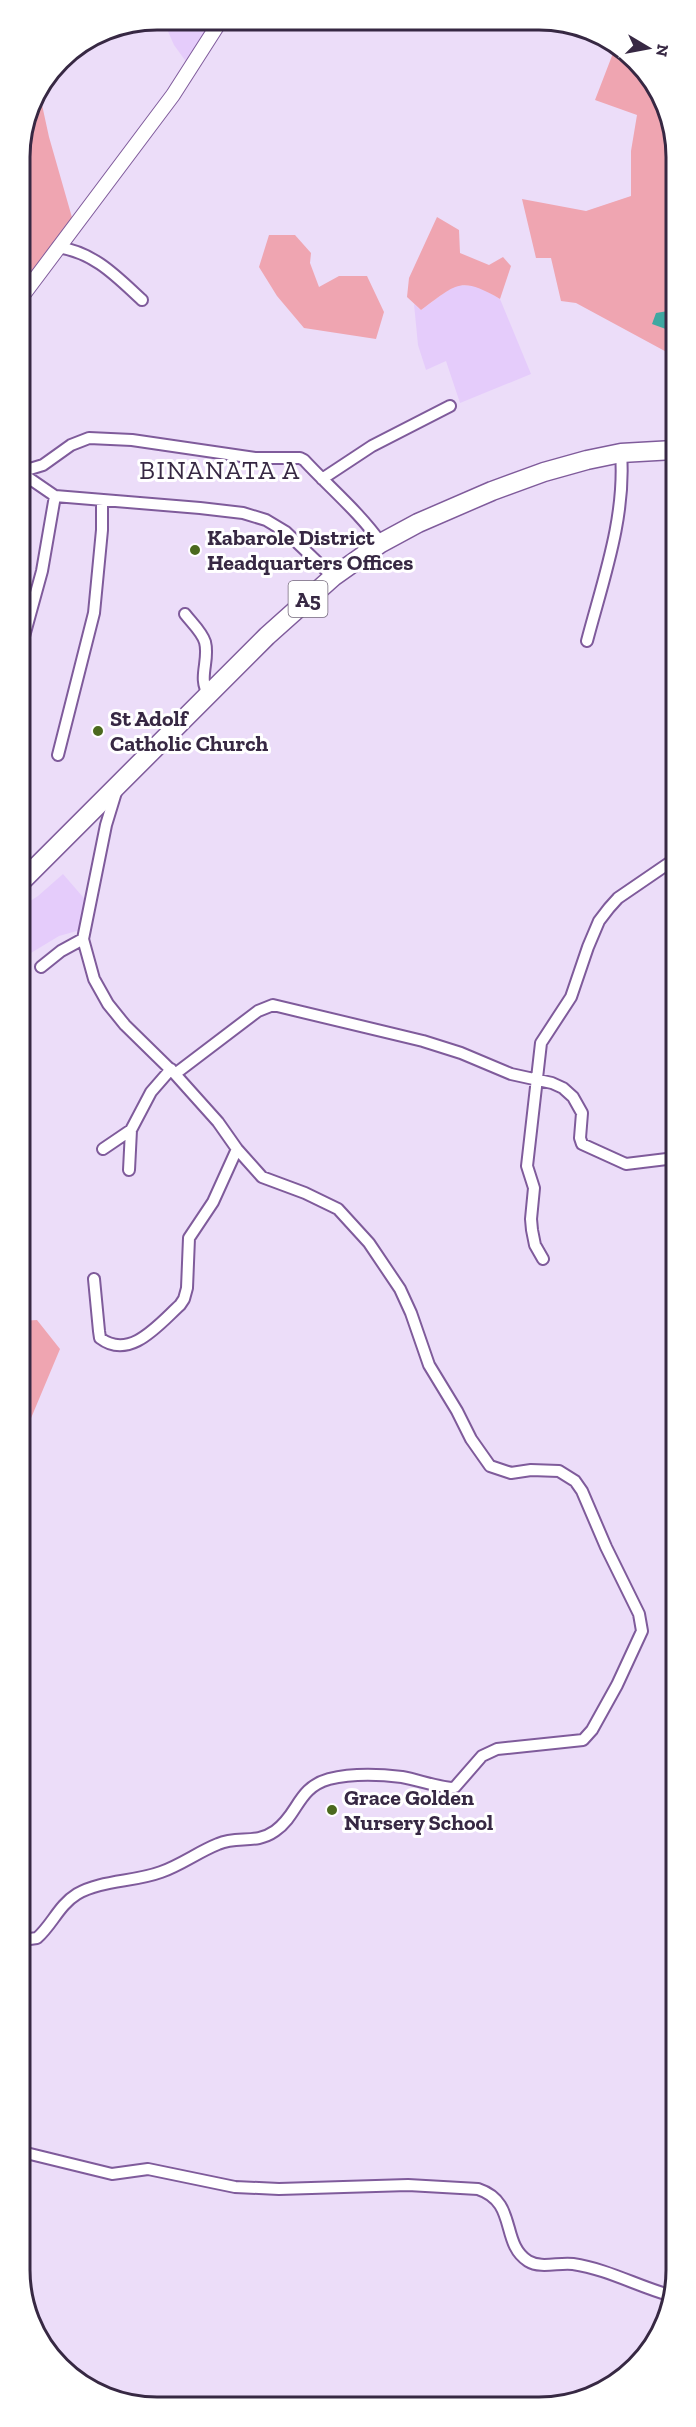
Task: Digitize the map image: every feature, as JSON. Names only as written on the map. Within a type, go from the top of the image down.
[{"type":"highway","name":"A5","points":[[30,873],[267,636],[333,578],[381,543],[481,496],[544,472],[621,453],[666,450]]},
{"type":"street","points":[[30,285],[173,94],[215,30]]},
{"type":"street","points":[[58,247],[79,251],[94,259],[142,300]]},
{"type":"street","points":[[322,479],[372,446],[450,406]]},
{"type":"street","points":[[30,469],[43,465],[71,445],[88,438],[132,440],[255,458],[300,458],[365,521],[381,543]]},
{"type":"street","points":[[587,640],[617,524],[621,494],[621,453]]},
{"type":"street","points":[[30,479],[56,496],[102,502],[200,508],[243,513],[266,520],[286,532],[333,578]]},
{"type":"street","points":[[30,615],[42,571],[56,496]]},
{"type":"street","points":[[57,755],[94,613],[102,502]]},
{"type":"street","points":[[185,614],[202,636],[205,644],[203,684],[209,695]]},
{"type":"street","points":[[30,1939],[38,1938],[57,1913],[77,1894],[91,1888],[161,1872],[228,1840],[257,1840],[275,1831],[290,1816],[303,1794],[314,1785],[351,1775],[376,1775],[403,1777],[451,1788],[455,1787],[482,1756],[496,1749],[583,1740],[592,1730],[640,1640],[642,1631],[639,1614],[576,1481],[559,1471],[531,1470],[511,1473],[490,1466],[471,1439],[429,1365],[411,1312],[400,1289],[369,1243],[338,1209],[304,1192],[262,1177],[237,1149],[218,1122],[173,1072],[125,1025],[108,1004],[94,979],[83,939],[106,825],[118,785]]},
{"type":"street","points":[[543,1259],[535,1245],[532,1230],[534,1188],[527,1166],[541,1043],[572,997],[599,921],[618,898],[666,865]]},
{"type":"street","points":[[41,967],[61,951],[83,939]]},
{"type":"street","points":[[129,1170],[131,1130],[152,1092],[173,1072],[258,1011],[273,1005],[423,1041],[461,1053],[512,1074],[536,1078],[563,1088],[573,1097],[582,1113],[580,1138],[582,1144],[626,1164],[666,1159]]},
{"type":"street","points":[[103,1149],[131,1130]]},
{"type":"street","points":[[94,1279],[100,1338],[110,1344],[122,1346],[137,1341],[180,1305],[187,1288],[189,1238],[213,1202],[237,1149]]},
{"type":"street","points":[[30,2154],[112,2174],[148,2169],[235,2187],[279,2189],[408,2186],[478,2189],[488,2192],[504,2209],[514,2242],[521,2255],[528,2261],[545,2265],[572,2264],[592,2268],[664,2293]]},
{"type":"shaded area","points":[[167,30],[214,30],[190,67],[174,45]]},
{"type":"shaded area","points":[[613,54],[618,58],[618,78],[638,78],[653,101],[664,132],[666,149],[666,352],[576,303],[561,301],[551,258],[536,258],[522,199],[586,211],[631,196],[631,151],[637,115],[595,100]]},
{"type":"shaded area","points":[[42,104],[49,137],[73,221],[30,279],[30,149],[34,124]]},
{"type":"shaded area","points":[[437,217],[459,230],[460,253],[489,265],[503,257],[511,266],[500,299],[466,285],[458,286],[442,294],[421,310],[407,297],[409,278]]},
{"type":"shaded area","points":[[269,235],[295,235],[311,253],[310,263],[319,287],[339,276],[367,276],[384,312],[376,339],[304,328],[277,296],[259,267]]},
{"type":"shaded area","points":[[455,285],[478,286],[500,299],[531,374],[460,403],[446,361],[426,370],[418,345],[414,304],[421,310]]},
{"type":"shaded area","points":[[666,311],[666,329],[652,324],[656,313]]},
{"type":"shaded area","points":[[63,874],[89,904],[84,929],[59,936],[30,954],[30,901]]},
{"type":"shaded area","points":[[30,1320],[37,1320],[60,1349],[30,1421]]},
{"type":"place","name":"Kabarole District Headquarters Offices","points":[[195,550]]},
{"type":"place","name":"St Adolf Catholic Church","points":[[98,731]]},
{"type":"place","name":"Grace Golden Nursery School","points":[[332,1810]]},
{"type":"district","name":"BINANATA A","points":[[220,470]]}]
